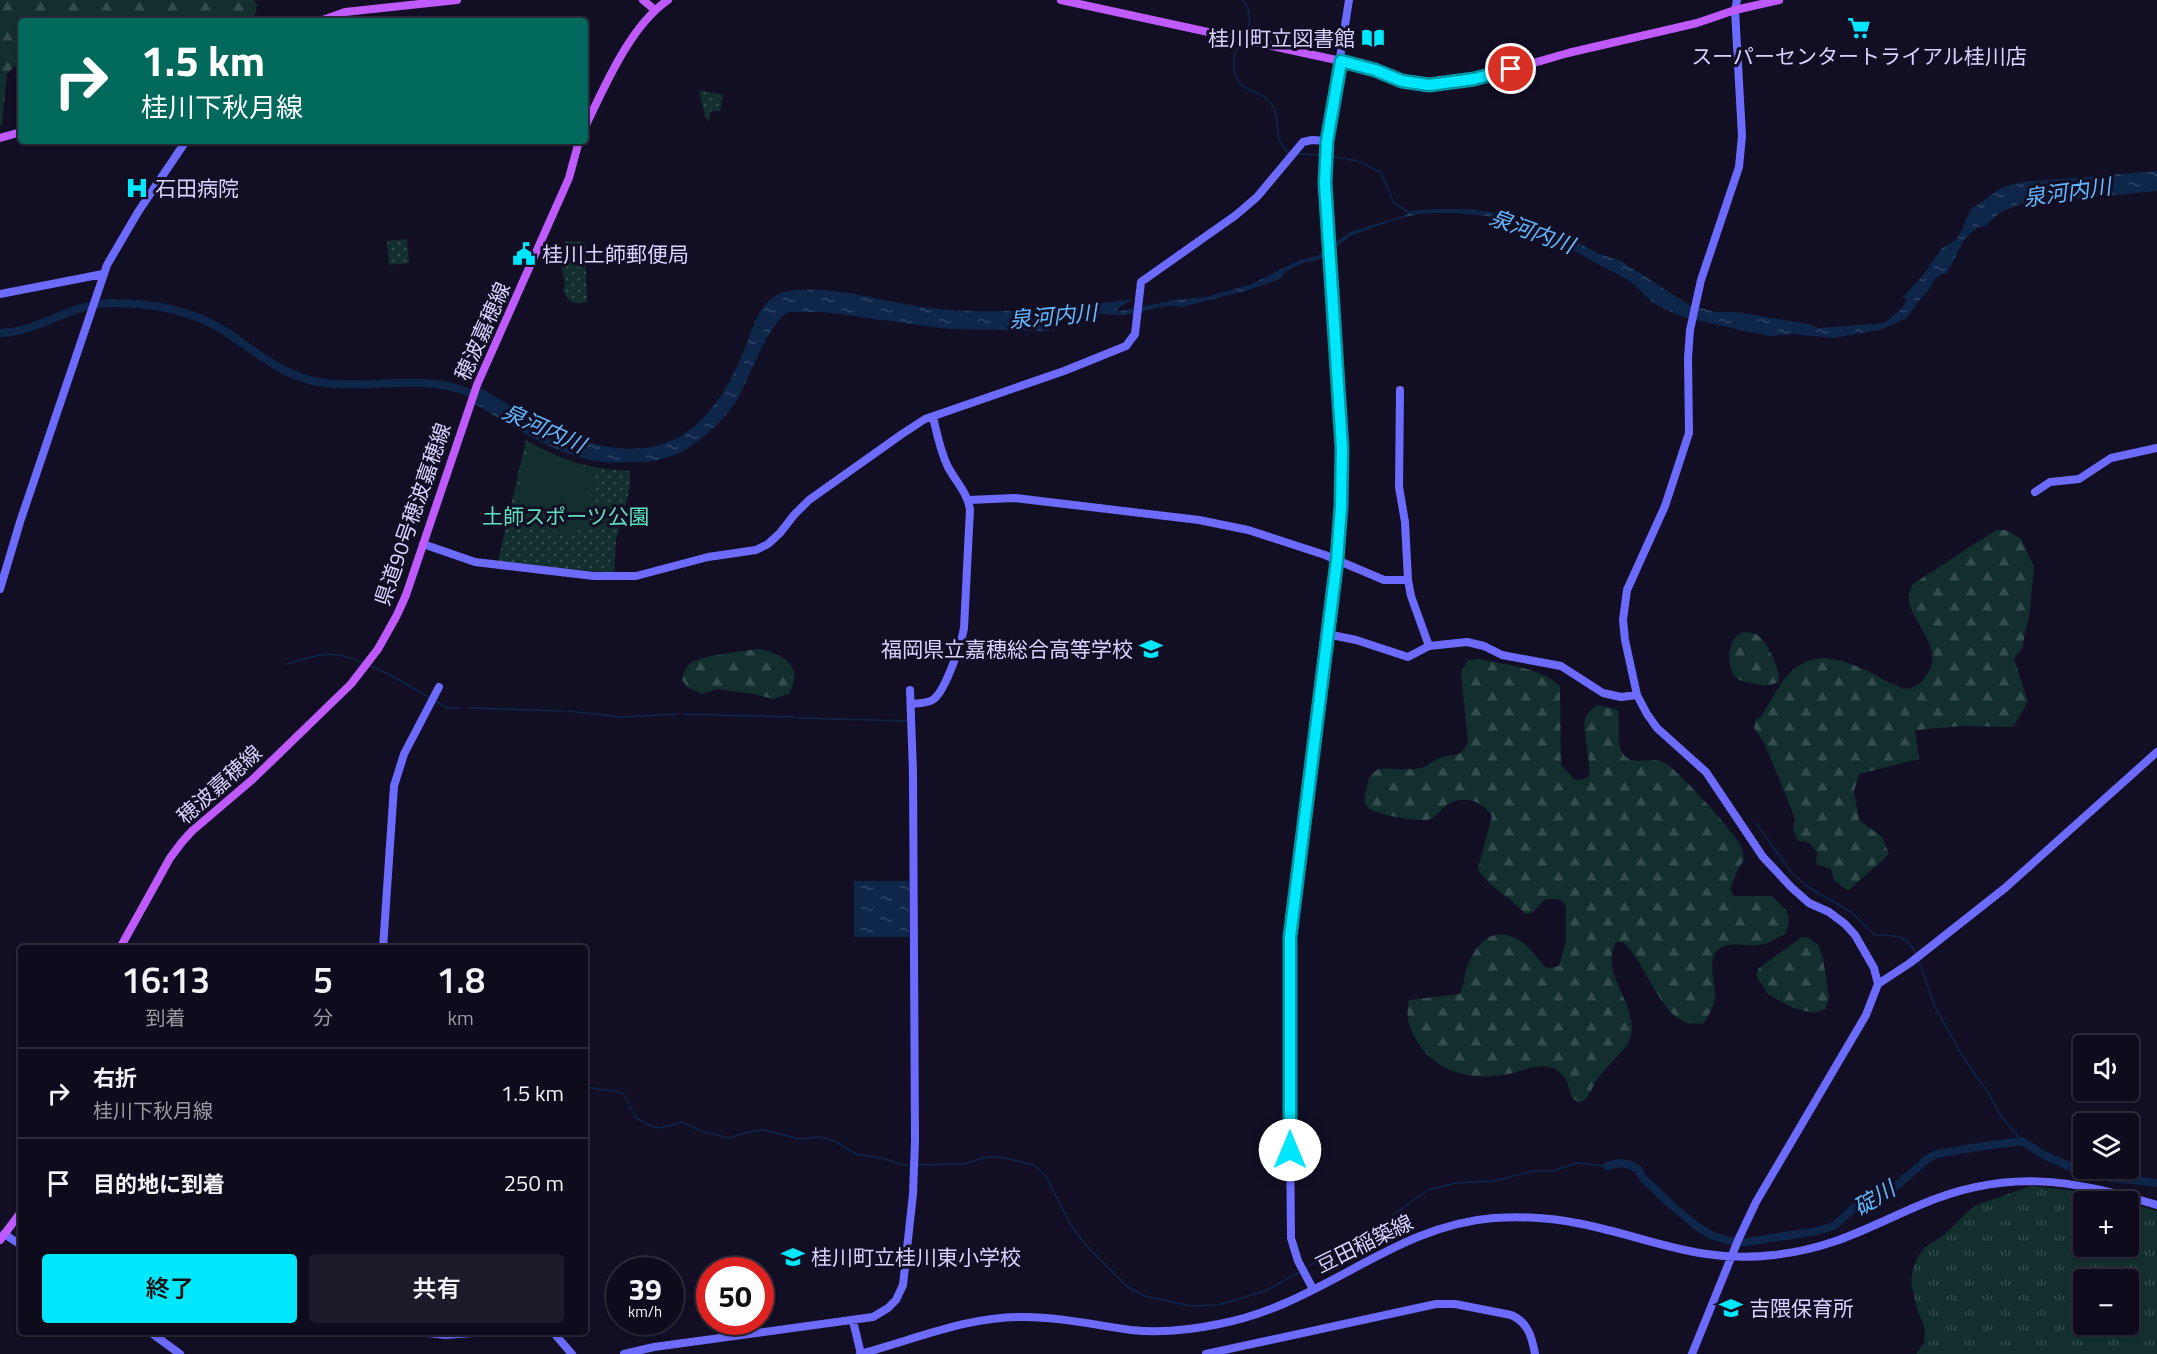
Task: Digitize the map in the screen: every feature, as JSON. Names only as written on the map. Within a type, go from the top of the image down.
[{"type":"main road","points":[[328,18],[345,12],[458,0]]},
{"type":"main road","points":[[643,0],[655,10]]},
{"type":"main road","points":[[588,121],[636,34],[655,10],[669,0]]},
{"type":"main road","points":[[1061,0],[1341,61],[1414,84],[1429,85],[1492,75],[1568,53],[1697,23],[1735,10],[1779,0]]},
{"type":"main road","points":[[0,138],[18,133]]},
{"type":"main road","name":"穂波嘉穂線","points":[[471,403],[569,178],[578,144]]},
{"type":"main road","name":"県道90号穂波嘉穂線","points":[[366,666],[397,615],[471,403]]},
{"type":"main road","name":"穂波嘉穂線","points":[[122,945],[170,858],[182,842],[253,779],[351,684],[366,666]]},
{"type":"main road","points":[[2,1237],[18,1216]]},
{"type":"street","name":"豆田稲築線","points":[[1349,0],[1327,141],[1325,183],[1342,448],[1341,506],[1337,560],[1290,937],[1292,1244],[1313,1289],[1407,1240],[1435,1229],[1490,1218],[1538,1218],[1562,1221],[1678,1251],[1776,1255],[1830,1244],[1851,1237],[1922,1204],[1974,1187],[2002,1183],[2043,1181],[2088,1186],[2157,1205]]},
{"type":"street","points":[[1692,1354],[1756,1202],[1866,1015],[1878,984],[1874,968],[1855,935],[1829,912],[1809,903],[1763,857],[1706,772],[1657,728],[1637,695],[1625,640],[1623,621],[1627,590],[1665,506],[1689,433],[1688,358],[1691,327],[1698,292],[1739,167],[1742,147],[1735,10],[1737,0]]},
{"type":"street","points":[[423,544],[475,562],[609,577],[636,576],[708,557],[746,553],[768,544],[809,500],[916,424],[1123,348],[1132,340],[1137,323],[1139,286],[1143,279],[1236,215],[1270,184],[1303,142],[1327,141]]},
{"type":"street","points":[[0,589],[19,525],[103,274],[111,256],[184,144]]},
{"type":"street","points":[[0,294],[103,274]]},
{"type":"street","points":[[1400,390],[1399,487],[1405,522],[1408,580],[1411,596],[1429,646]]},
{"type":"street","points":[[911,704],[927,702],[937,697],[961,644],[964,628],[971,523],[969,500],[943,454],[933,417]]},
{"type":"street","points":[[2035,492],[2050,482],[2079,479],[2111,458],[2157,448]]},
{"type":"street","points":[[969,500],[1015,498],[1190,519],[1248,530],[1337,560],[1384,580],[1408,580]]},
{"type":"street","points":[[1327,634],[1356,640],[1408,657],[1429,646],[1457,643],[1476,644],[1502,655],[1561,666],[1577,674],[1603,693],[1621,697],[1637,695]]},
{"type":"street","points":[[383,945],[394,786],[404,754],[439,687]]},
{"type":"street","points":[[624,1354],[654,1347],[873,1317],[888,1308],[901,1291],[912,1204],[915,1141],[914,877],[910,690]]},
{"type":"street","points":[[1878,984],[1910,963],[2005,888],[2157,752]]},
{"type":"street","points":[[2,1237],[18,1244]]},
{"type":"street","points":[[853,1321],[861,1354],[966,1323],[1002,1318],[1056,1318],[1142,1331],[1183,1330],[1246,1318],[1283,1304],[1313,1289]]},
{"type":"street","points":[[1206,1354],[1436,1304],[1455,1304],[1517,1318],[1523,1322],[1530,1334],[1535,1354]]},
{"type":"street","points":[[154,1335],[180,1354]]},
{"type":"street","points":[[556,1335],[572,1354]]},
{"type":"green space","points":[[0,0],[254,0],[257,5],[252,18],[18,18],[18,66],[7,74],[0,126]]},
{"type":"green space","points":[[699,90],[723,95],[720,111],[711,111],[709,121],[705,116]]},
{"type":"green space","points":[[407,239],[409,263],[389,265],[387,241]]},
{"type":"green space","points":[[565,241],[585,242],[587,302],[574,303],[568,299],[563,290],[565,283],[560,262]]},
{"type":"green space","name":"土師スポーツ公園","points":[[526,440],[576,463],[630,471],[630,487],[616,540],[614,573],[498,562]]},
{"type":"green space","points":[[529,445],[595,471],[587,525],[573,534],[511,524]]},
{"type":"green space","points":[[1996,530],[2006,530],[2021,539],[2034,567],[2029,618],[2023,647],[2014,659],[2028,702],[2013,727],[1962,726],[1915,730],[1919,759],[1859,774],[1854,791],[1859,820],[1882,837],[1889,854],[1848,891],[1834,880],[1831,869],[1816,864],[1817,853],[1811,845],[1798,841],[1793,830],[1795,819],[1764,742],[1754,728],[1756,720],[1761,717],[1786,677],[1800,665],[1814,659],[1844,662],[1904,689],[1915,687],[1927,675],[1932,665],[1932,656],[1930,646],[1909,601],[1913,584]]},
{"type":"green space","points":[[1746,632],[1756,634],[1769,649],[1776,664],[1779,682],[1758,685],[1740,680],[1733,673],[1729,659],[1731,644],[1740,634]]},
{"type":"green space","points":[[761,649],[778,655],[790,664],[794,676],[789,694],[773,699],[717,689],[703,694],[688,688],[682,680],[687,666],[696,660]]},
{"type":"green space","points":[[1478,659],[1533,671],[1560,686],[1561,765],[1574,779],[1581,780],[1589,776],[1584,724],[1587,715],[1597,705],[1618,710],[1619,740],[1624,755],[1638,761],[1658,760],[1670,767],[1704,801],[1741,846],[1744,860],[1730,889],[1734,896],[1772,896],[1789,916],[1785,934],[1769,942],[1759,945],[1727,945],[1717,951],[1712,962],[1715,998],[1703,1024],[1688,1023],[1669,1010],[1631,951],[1623,942],[1616,942],[1612,954],[1612,966],[1630,1015],[1632,1027],[1630,1039],[1598,1078],[1587,1097],[1580,1103],[1572,1098],[1562,1075],[1549,1067],[1535,1067],[1488,1076],[1462,1074],[1451,1070],[1430,1057],[1417,1041],[1409,1025],[1409,1000],[1460,994],[1471,958],[1486,939],[1500,935],[1519,940],[1545,967],[1550,968],[1559,966],[1566,941],[1566,905],[1559,899],[1545,899],[1532,913],[1525,914],[1488,882],[1478,869],[1492,816],[1484,807],[1473,801],[1454,801],[1430,819],[1418,820],[1382,814],[1369,809],[1364,802],[1369,777],[1378,769],[1421,768],[1442,757],[1463,751],[1468,742],[1461,673],[1468,660]]},
{"type":"green space","points":[[1802,937],[1809,938],[1818,945],[1823,958],[1829,998],[1825,1009],[1814,1013],[1793,1008],[1768,994],[1756,975],[1759,968]]},
{"type":"green space","points":[[2031,1186],[2073,1191],[2073,1257],[2139,1257],[2139,1206],[2157,1211],[2157,1354],[1916,1354],[1924,1343],[1925,1329],[1917,1309],[1911,1282],[1913,1268],[1925,1247],[1944,1235],[1974,1206]]},
{"type":"water","points":[[2157,171],[2157,191],[2021,204],[2001,212],[1985,226],[1978,227],[1964,240],[1947,273],[1935,279],[1907,318],[1883,329],[1834,338],[1793,334],[1769,336],[1686,318],[1653,303],[1630,281],[1544,235],[1512,222],[1487,216],[1425,213],[1400,218],[1352,235],[1318,260],[1305,262],[1286,271],[1280,279],[1249,290],[1182,307],[1163,307],[1127,315],[1083,313],[1063,315],[1050,318],[1050,331],[948,329],[823,312],[788,312],[766,339],[738,398],[726,415],[693,445],[657,460],[606,462],[569,454],[536,440],[475,404],[481,388],[557,430],[594,443],[629,449],[661,444],[692,428],[719,399],[763,308],[776,295],[785,292],[820,290],[840,292],[920,307],[962,311],[1060,308],[1132,299],[1116,310],[1120,311],[1174,300],[1206,297],[1252,284],[1300,260],[1318,256],[1350,232],[1406,215],[1411,211],[1436,209],[1469,209],[1497,213],[1569,238],[1599,254],[1621,261],[1689,305],[1716,312],[1737,312],[1808,324],[1818,328],[1885,323],[1903,307],[1907,300],[1903,297],[1923,275],[1942,248],[1956,240],[1970,210],[2003,187],[2023,182]]},
{"type":"water","points":[[854,881],[909,881],[909,937],[854,937]]},
{"type":"waterway","points":[[1243,0],[1248,8],[1249,17],[1245,35]]},
{"type":"waterway","points":[[1241,42],[1234,57],[1236,77],[1246,88],[1270,102],[1276,115],[1279,140],[1287,152],[1291,153]]},
{"type":"waterway","points":[[1298,154],[1322,155]]},
{"type":"waterway","points":[[1332,156],[1362,162],[1381,173],[1394,203],[1410,213]]},
{"type":"waterway","name":"泉河内川","points":[[0,333],[29,328],[70,312],[99,304],[128,303],[156,306],[197,317],[210,323],[268,361],[305,379],[339,384],[420,383],[440,385],[460,389],[480,397]]},
{"type":"waterway","points":[[287,664],[326,654],[364,663]]},
{"type":"waterway","points":[[371,666],[430,698]]},
{"type":"waterway","points":[[434,700],[447,708],[461,708]]},
{"type":"waterway","points":[[467,708],[563,711]]},
{"type":"waterway","points":[[567,711],[622,717],[678,714]]},
{"type":"waterway","points":[[683,714],[794,717]]},
{"type":"waterway","points":[[798,718],[908,721]]},
{"type":"waterway","points":[[909,768],[910,832]]},
{"type":"waterway","points":[[1756,823],[1791,872],[1808,887],[1851,912],[1875,935],[1904,939],[1916,954]]},
{"type":"waterway","points":[[1919,961],[1935,1007],[1963,1057],[1989,1094],[2001,1116],[2022,1141]]},
{"type":"waterway","points":[[588,1086],[624,1094],[636,1118],[651,1126],[660,1128],[682,1122],[701,1131],[729,1138],[765,1130],[798,1139],[821,1137],[835,1141],[856,1154],[910,1165]]},
{"type":"waterway","name":"碇川","points":[[1607,1166],[1620,1163],[1631,1165],[1638,1169],[1643,1178],[1669,1203],[1699,1228],[1713,1236],[1730,1241],[1747,1242],[1817,1231],[1834,1226],[1858,1204],[1893,1189],[1927,1159],[1937,1154],[1977,1147],[2022,1141],[2044,1155],[2071,1167],[2105,1177],[2157,1183]]},
{"type":"waterway","points":[[917,1165],[963,1164],[988,1157],[1001,1157],[1034,1165],[1045,1175],[1071,1225],[1084,1243],[1128,1287],[1145,1296],[1191,1306],[1218,1305],[1265,1291],[1300,1272]]},
{"type":"waterway","points":[[1307,1268],[1324,1256],[1369,1232],[1428,1190],[1455,1183],[1494,1181],[1533,1171],[1553,1171],[1577,1163],[1607,1166]]},
{"type":"place","name":"スーパーセンタートライアル桂川店","points":[[1859,28]]},
{"type":"place","name":"桂川町立図書館","points":[[1373,38]]},
{"type":"place","name":"石田病院","points":[[137,188]]},
{"type":"place","name":"桂川土師郵便局","points":[[524,254]]},
{"type":"place","name":"福岡県立嘉穂総合高等学校","points":[[1151,649]]},
{"type":"place","name":"桂川町立桂川東小学校","points":[[793,1257]]},
{"type":"place","name":"吉隈保育所","points":[[1731,1308]]},
{"type":"route","points":[[1290,1150],[1290,937],[1337,560],[1341,506],[1342,448],[1325,183],[1327,141],[1341,61],[1375,70],[1402,81],[1429,85],[1474,79],[1511,69]]}]
